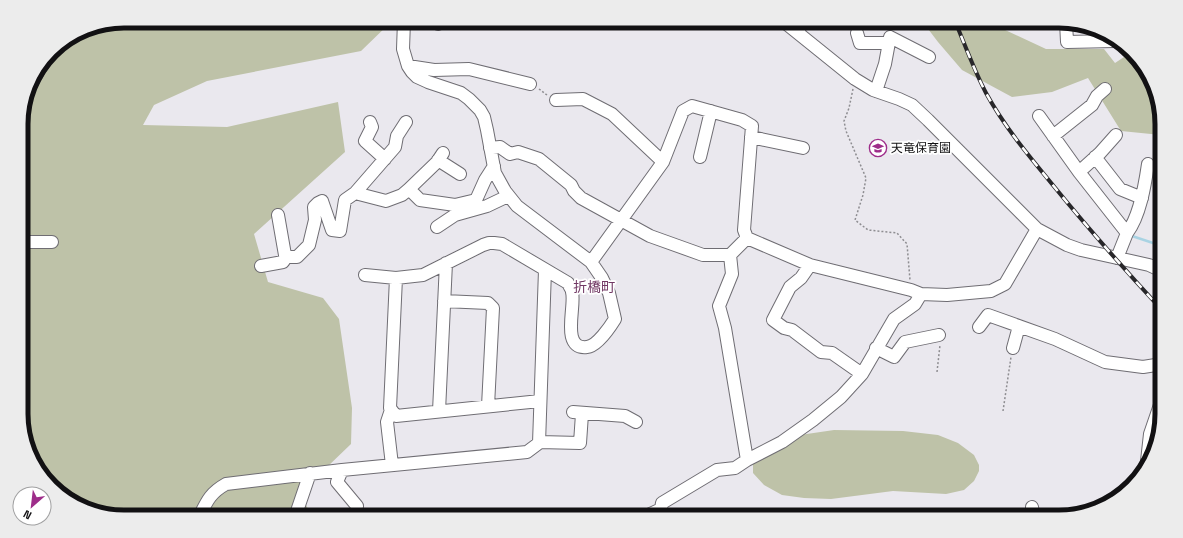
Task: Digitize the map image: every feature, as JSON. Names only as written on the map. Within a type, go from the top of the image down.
[{"type":"street","points":[[365,275],[396,278],[423,275],[488,243],[502,244],[568,283],[572,292],[571,336],[574,344],[582,348],[590,347],[596,343],[611,326],[615,319],[609,294],[602,278],[591,262],[516,206],[508,196],[495,173],[484,117],[480,110],[469,99],[461,94],[428,82],[417,77],[412,72],[408,66],[403,49],[404,28]]},
{"type":"street","points":[[792,28],[855,80],[912,105],[1037,229],[1067,245],[1081,250],[1149,265],[1155,268]]},
{"type":"street","points":[[798,33],[800,28]]},
{"type":"street","points":[[1066,29],[1067,42],[1107,41]]},
{"type":"street","points":[[857,33],[860,43],[888,43]]},
{"type":"street","points":[[876,90],[885,64],[890,37],[929,57]]},
{"type":"street","points":[[408,66],[434,70],[469,69],[530,84]]},
{"type":"street","points":[[1053,136],[1092,105],[1097,96],[1105,89]]},
{"type":"street","points":[[556,100],[583,99],[612,114],[663,162]]},
{"type":"street","points":[[591,262],[663,162],[683,111],[692,106],[742,120],[752,126],[744,230],[747,238],[810,265],[916,292],[947,295],[991,291],[1005,284],[1037,229]]},
{"type":"street","points":[[700,157],[711,111]]},
{"type":"street","points":[[1039,116],[1079,172],[1127,233]]},
{"type":"street","points":[[370,122],[372,127],[365,141],[385,159]]},
{"type":"street","points":[[278,215],[276,238],[287,256],[298,257],[309,245],[315,220],[314,207],[322,201],[332,230],[340,231],[346,200],[355,193],[395,147],[397,136],[406,122]]},
{"type":"street","points":[[1079,172],[1116,135]]},
{"type":"street","points":[[751,137],[804,148]]},
{"type":"street","points":[[490,148],[500,147],[510,154],[518,152],[539,159],[571,184],[574,191],[581,198],[620,221],[650,236],[703,255],[730,255],[747,238]]},
{"type":"street","points":[[355,193],[386,201],[402,194],[440,157],[460,174]]},
{"type":"street","points":[[1095,157],[1120,189],[1142,198]]},
{"type":"street","points":[[1117,258],[1127,233],[1132,227],[1142,198],[1148,164]]},
{"type":"street","points":[[409,188],[420,200],[455,205],[476,200],[485,180],[494,166]]},
{"type":"street","points":[[437,227],[455,215],[487,206],[508,196]]},
{"type":"street","points":[[28,242],[52,242]]},
{"type":"street","points":[[730,255],[732,274],[719,306],[725,328],[747,460]]},
{"type":"street","points":[[260,266],[283,262],[287,256]]},
{"type":"street","points":[[439,411],[446,263]]},
{"type":"street","points":[[810,265],[801,278],[790,287],[773,320],[784,328],[792,330],[821,352],[832,353],[862,374]]},
{"type":"street","points":[[202,510],[212,493],[226,484],[310,473],[527,452],[539,443],[545,270]]},
{"type":"street","points":[[392,465],[388,422],[391,410],[396,278]]},
{"type":"street","points":[[661,510],[662,503],[717,470],[735,468],[782,442],[813,420],[841,397],[862,374],[894,319],[915,304],[916,292]]},
{"type":"street","points":[[444,302],[488,303],[493,308],[488,406]]},
{"type":"street","points":[[980,327],[988,315],[1055,340],[1105,362],[1143,367],[1155,365]]},
{"type":"street","points":[[1013,348],[1019,326]]},
{"type":"street","points":[[876,348],[894,357],[905,342],[940,339]]},
{"type":"street","points":[[391,410],[396,416],[540,401]]},
{"type":"street","points":[[539,442],[580,443],[578,413],[625,416],[636,422]]},
{"type":"street","points":[[1149,448],[1150,434],[1155,419]]},
{"type":"street","points":[[342,470],[336,482],[357,506],[356,510]]},
{"type":"street","points":[[297,510],[310,473]]},
{"type":"path","points":[[855,80],[849,108],[844,121],[846,131],[866,178],[863,195],[855,220],[868,230],[897,233],[907,244],[916,292]]},
{"type":"path","points":[[530,84],[556,100]]},
{"type":"path","points":[[937,372],[940,339]]},
{"type":"path","points":[[1003,411],[1013,348]]},
{"type":"green space","points":[[118,28],[385,28],[361,51],[207,81],[154,105],[143,125],[227,127],[338,102],[345,152],[254,234],[268,282],[323,298],[339,319],[352,408],[351,444],[300,493],[308,510],[118,510],[99,507],[76,497],[56,482],[41,462],[35,450],[31,439],[28,414],[28,118],[31,99],[35,88],[48,66],[71,44],[88,35],[99,31]]},
{"type":"green space","points":[[927,28],[1001,28],[1046,49],[1104,49],[1115,63],[1126,55],[1142,76],[1152,99],[1155,134],[1121,131],[1088,78],[1052,92],[1012,97],[962,70]]},
{"type":"green space","points":[[834,430],[903,431],[938,435],[958,443],[974,455],[979,465],[979,471],[974,481],[964,490],[946,494],[893,491],[831,499],[804,498],[782,495],[764,485],[753,473],[753,462],[800,435]]},
{"type":"waterway","points":[[1132,236],[1155,244]]},
{"type":"railway","points":[[958,28],[986,93],[1008,129],[1079,216],[1155,302]]},
{"type":"place","name":"天竜保育園","points":[[878,148]]},
{"type":"district","name":"折橋町","points":[[594,287]]}]
